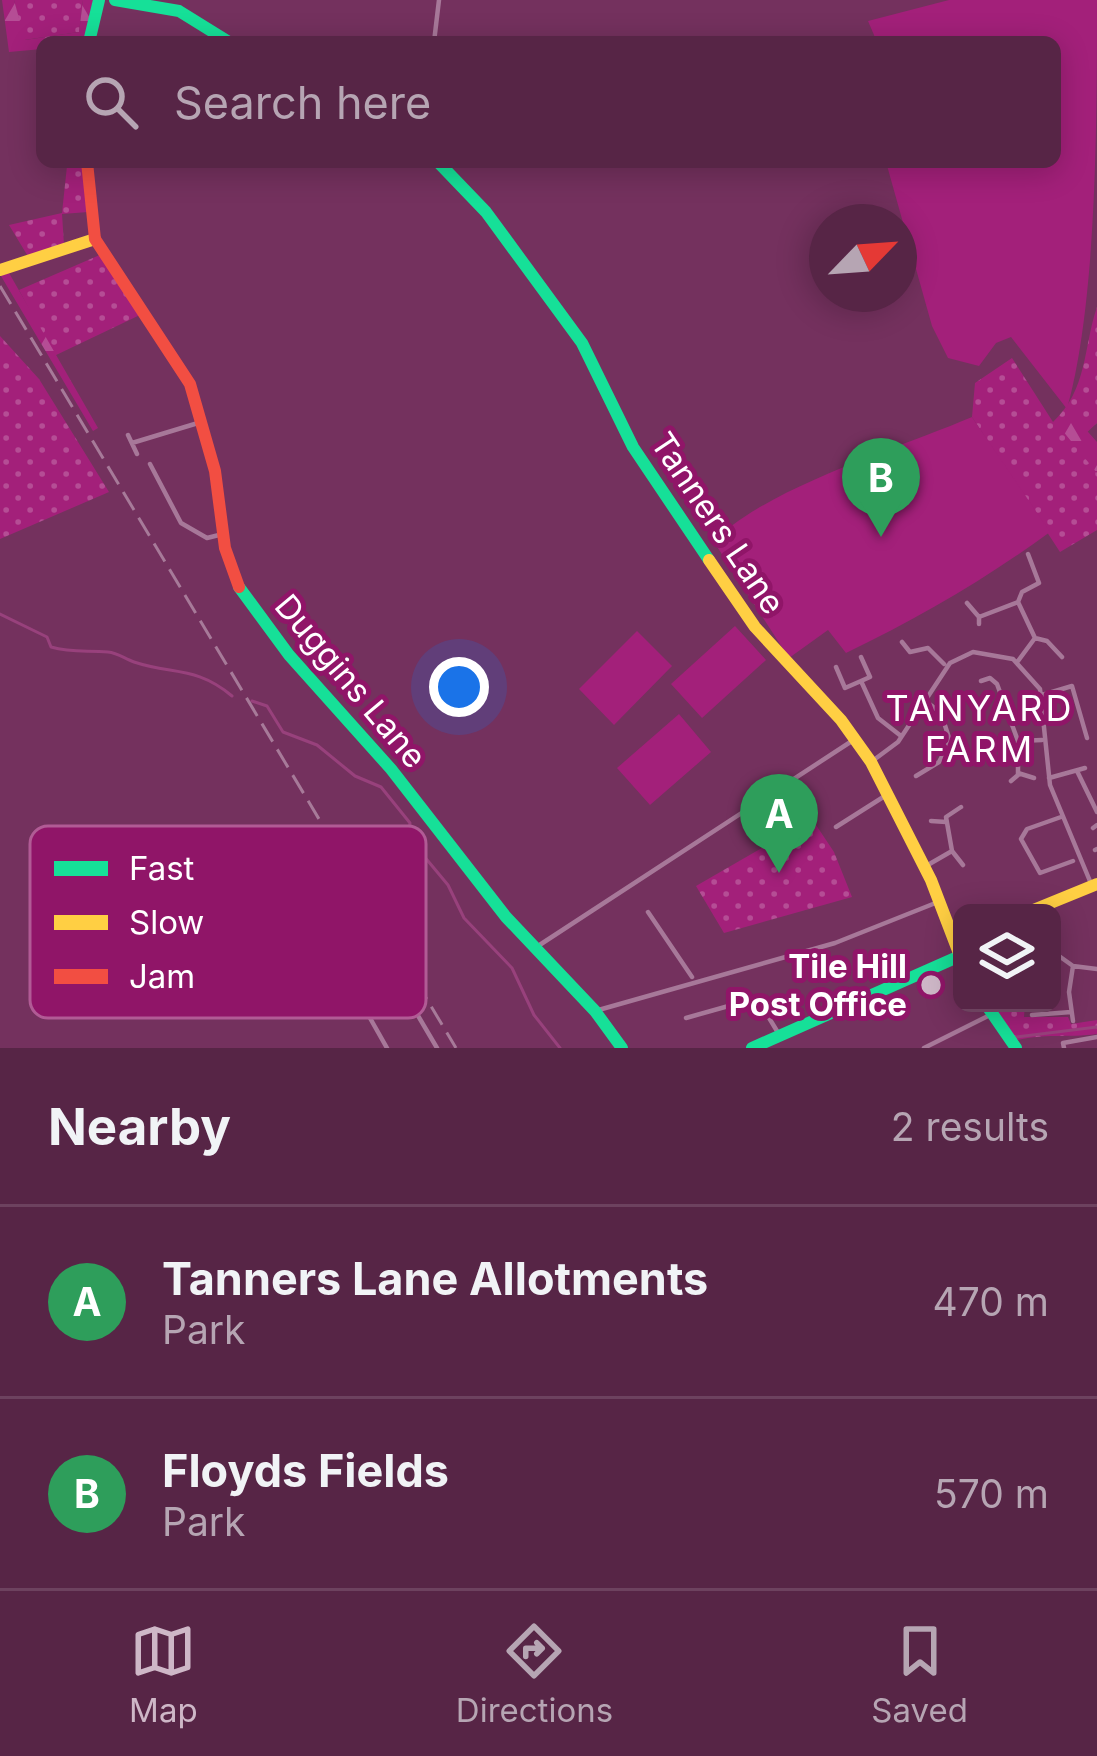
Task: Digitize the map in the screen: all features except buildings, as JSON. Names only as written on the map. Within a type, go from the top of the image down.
[{"type":"main road","points":[[91,36],[106,0],[179,11],[219,36]]},
{"type":"main road","points":[[1,269],[95,238],[88,168]]},
{"type":"main road","name":"Tanners Lane","points":[[444,168],[485,212],[583,343],[633,447],[755,628],[871,762],[925,866],[953,934]]},
{"type":"main road","name":"Duggins Lane","points":[[95,238],[186,374],[203,421],[232,573],[269,630],[391,769],[533,949],[595,1011],[622,1048]]},
{"type":"main road","points":[[1050,904],[1095,885]]},
{"type":"main road","points":[[752,1048],[953,956]]},
{"type":"main road","points":[[991,1012],[1016,1048]]},
{"type":"street","points":[[435,36],[439,0]]},
{"type":"street","points":[[132,443],[203,421]]},
{"type":"street","points":[[128,435],[137,454]]},
{"type":"street","points":[[161,465],[152,467],[181,524],[207,538],[223,535]]},
{"type":"street","points":[[967,603],[979,621],[1018,602],[1022,592],[1040,583],[1028,554]]},
{"type":"street","points":[[1018,602],[1036,638],[1047,641],[1057,658]]},
{"type":"street","points":[[1018,661],[1036,638]]},
{"type":"street","points":[[902,642],[912,656],[928,648],[946,666]]},
{"type":"street","points":[[871,762],[901,736],[946,666],[974,652],[998,652],[1018,661],[1042,695],[1049,778],[1061,817],[1095,885]]},
{"type":"street","points":[[836,667],[845,688],[870,677],[862,657]]},
{"type":"street","points":[[991,667],[1018,741],[1018,772],[1010,781]]},
{"type":"street","points":[[981,681],[992,679]]},
{"type":"street","points":[[1042,695],[1080,680]]},
{"type":"street","points":[[861,681],[878,718],[901,736]]},
{"type":"street","points":[[1072,686],[1085,735],[1076,735]]},
{"type":"street","points":[[912,766],[918,774],[939,762],[950,741],[941,713],[923,699]]},
{"type":"street","points":[[533,949],[855,740]]},
{"type":"street","points":[[1018,741],[1043,740]]},
{"type":"street","points":[[1049,778],[1082,771],[1097,812]]},
{"type":"street","points":[[1018,772],[1034,778]]},
{"type":"street","points":[[836,827],[888,794]]},
{"type":"street","points":[[961,807],[949,813],[946,822],[952,851],[963,865]]},
{"type":"street","points":[[1061,817],[1028,829],[1021,838],[1040,873],[1072,861]]},
{"type":"street","points":[[931,821],[946,822]]},
{"type":"street","points":[[925,866],[952,851]]},
{"type":"street","points":[[595,1011],[835,943],[940,901]]},
{"type":"street","points":[[648,913],[694,980]]},
{"type":"street","points":[[1061,957],[1073,966],[1097,968]]},
{"type":"street","points":[[1073,966],[1073,1021]]},
{"type":"street","points":[[686,1018],[757,998],[780,1036]]},
{"type":"street","points":[[924,1048],[982,1012]]},
{"type":"street","points":[[1032,1015],[1071,1012]]},
{"type":"street","points":[[370,1018],[386,1046],[376,1048]]},
{"type":"street","points":[[419,1018],[437,1048]]},
{"type":"street","points":[[1053,1042],[1063,1045],[1097,1037]]},
{"type":"green space","points":[[2,0],[14,0],[25,40],[36,38],[36,50],[9,52]]},
{"type":"green space","points":[[14,0],[83,0],[79,32],[24,40]]},
{"type":"green space","points":[[83,0],[94,0],[87,36],[52,36],[79,32]]},
{"type":"green space","points":[[949,0],[1097,0],[1090,264],[1067,409],[1011,337],[996,343],[979,366],[948,358],[932,326],[917,273],[917,204],[898,204],[888,168],[1061,168],[1061,36],[874,36],[868,21]]},
{"type":"green space","points":[[67,168],[84,168],[88,212],[62,214],[64,245],[29,258],[9,225],[62,213]]},
{"type":"green space","points":[[102,254],[142,314],[54,356],[19,290]]},
{"type":"green space","points":[[9,273],[98,428],[93,431],[1,276]]},
{"type":"green space","points":[[1097,307],[1097,423],[1083,436],[1097,458],[1097,530],[1060,552],[972,417],[975,383],[1012,358],[1053,422],[1079,382]]},
{"type":"green space","points":[[0,336],[39,379],[109,492],[0,539]]},
{"type":"green space","points":[[1072,414],[1097,442],[1097,473],[1062,430],[1063,420]]},
{"type":"green space","points":[[972,417],[1050,532],[951,597],[846,653],[828,630],[789,658],[714,542],[765,504],[798,487]]},
{"type":"green space","points":[[735,626],[766,660],[702,718],[671,684]]},
{"type":"green space","points":[[637,631],[672,666],[614,725],[579,689]]},
{"type":"green space","points":[[679,714],[711,752],[650,805],[617,768]]},
{"type":"green space","points":[[812,819],[834,852],[852,897],[724,933],[696,886]]},
{"type":"green space","points":[[997,1014],[1068,1017],[1071,1024],[1097,1020],[1097,1034],[1014,1041]]},
{"type":"waterway","points":[[0,614],[47,637],[51,647],[112,653],[195,675],[232,696]]},
{"type":"waterway","points":[[252,701],[267,706],[283,732],[317,745],[355,776],[381,787],[410,826]]},
{"type":"waterway","points":[[426,859],[448,885],[464,918],[512,968],[534,1015],[560,1048]]},
{"type":"waterway","points":[[1016,1037],[1097,1027]]},
{"type":"railway","points":[[0,286],[323,826]]},
{"type":"railway","points":[[426,998],[456,1048]]},
{"type":"traffic: fast","points":[[90,36],[99,0]]},
{"type":"traffic: fast","points":[[115,0],[179,11],[219,36]]},
{"type":"traffic: fast","points":[[444,168],[486,212],[582,343],[633,447],[709,560]]},
{"type":"traffic: fast","points":[[239,587],[289,655],[391,769],[506,917],[595,1011],[622,1048]]},
{"type":"traffic: fast","points":[[752,1048],[953,959]]},
{"type":"traffic: fast","points":[[991,1012],[1016,1048]]},
{"type":"traffic: slow","points":[[0,270],[95,239]]},
{"type":"traffic: slow","points":[[709,560],[755,627],[841,720],[871,762],[931,880],[953,937]]},
{"type":"traffic: slow","points":[[1048,904],[1097,884]]},
{"type":"traffic: jam","points":[[88,168],[95,239],[190,384],[215,471],[225,548],[239,587]]},
{"type":"place","name":"Floyds Fields","points":[[881,537]]},
{"type":"place","name":"Tanners Lane Allotments","points":[[779,873]]},
{"type":"place","name":"Tile Hill Post Office","points":[[931,985]]},
{"type":"district","name":"TANYARD FARM","points":[[980,728]]}]
